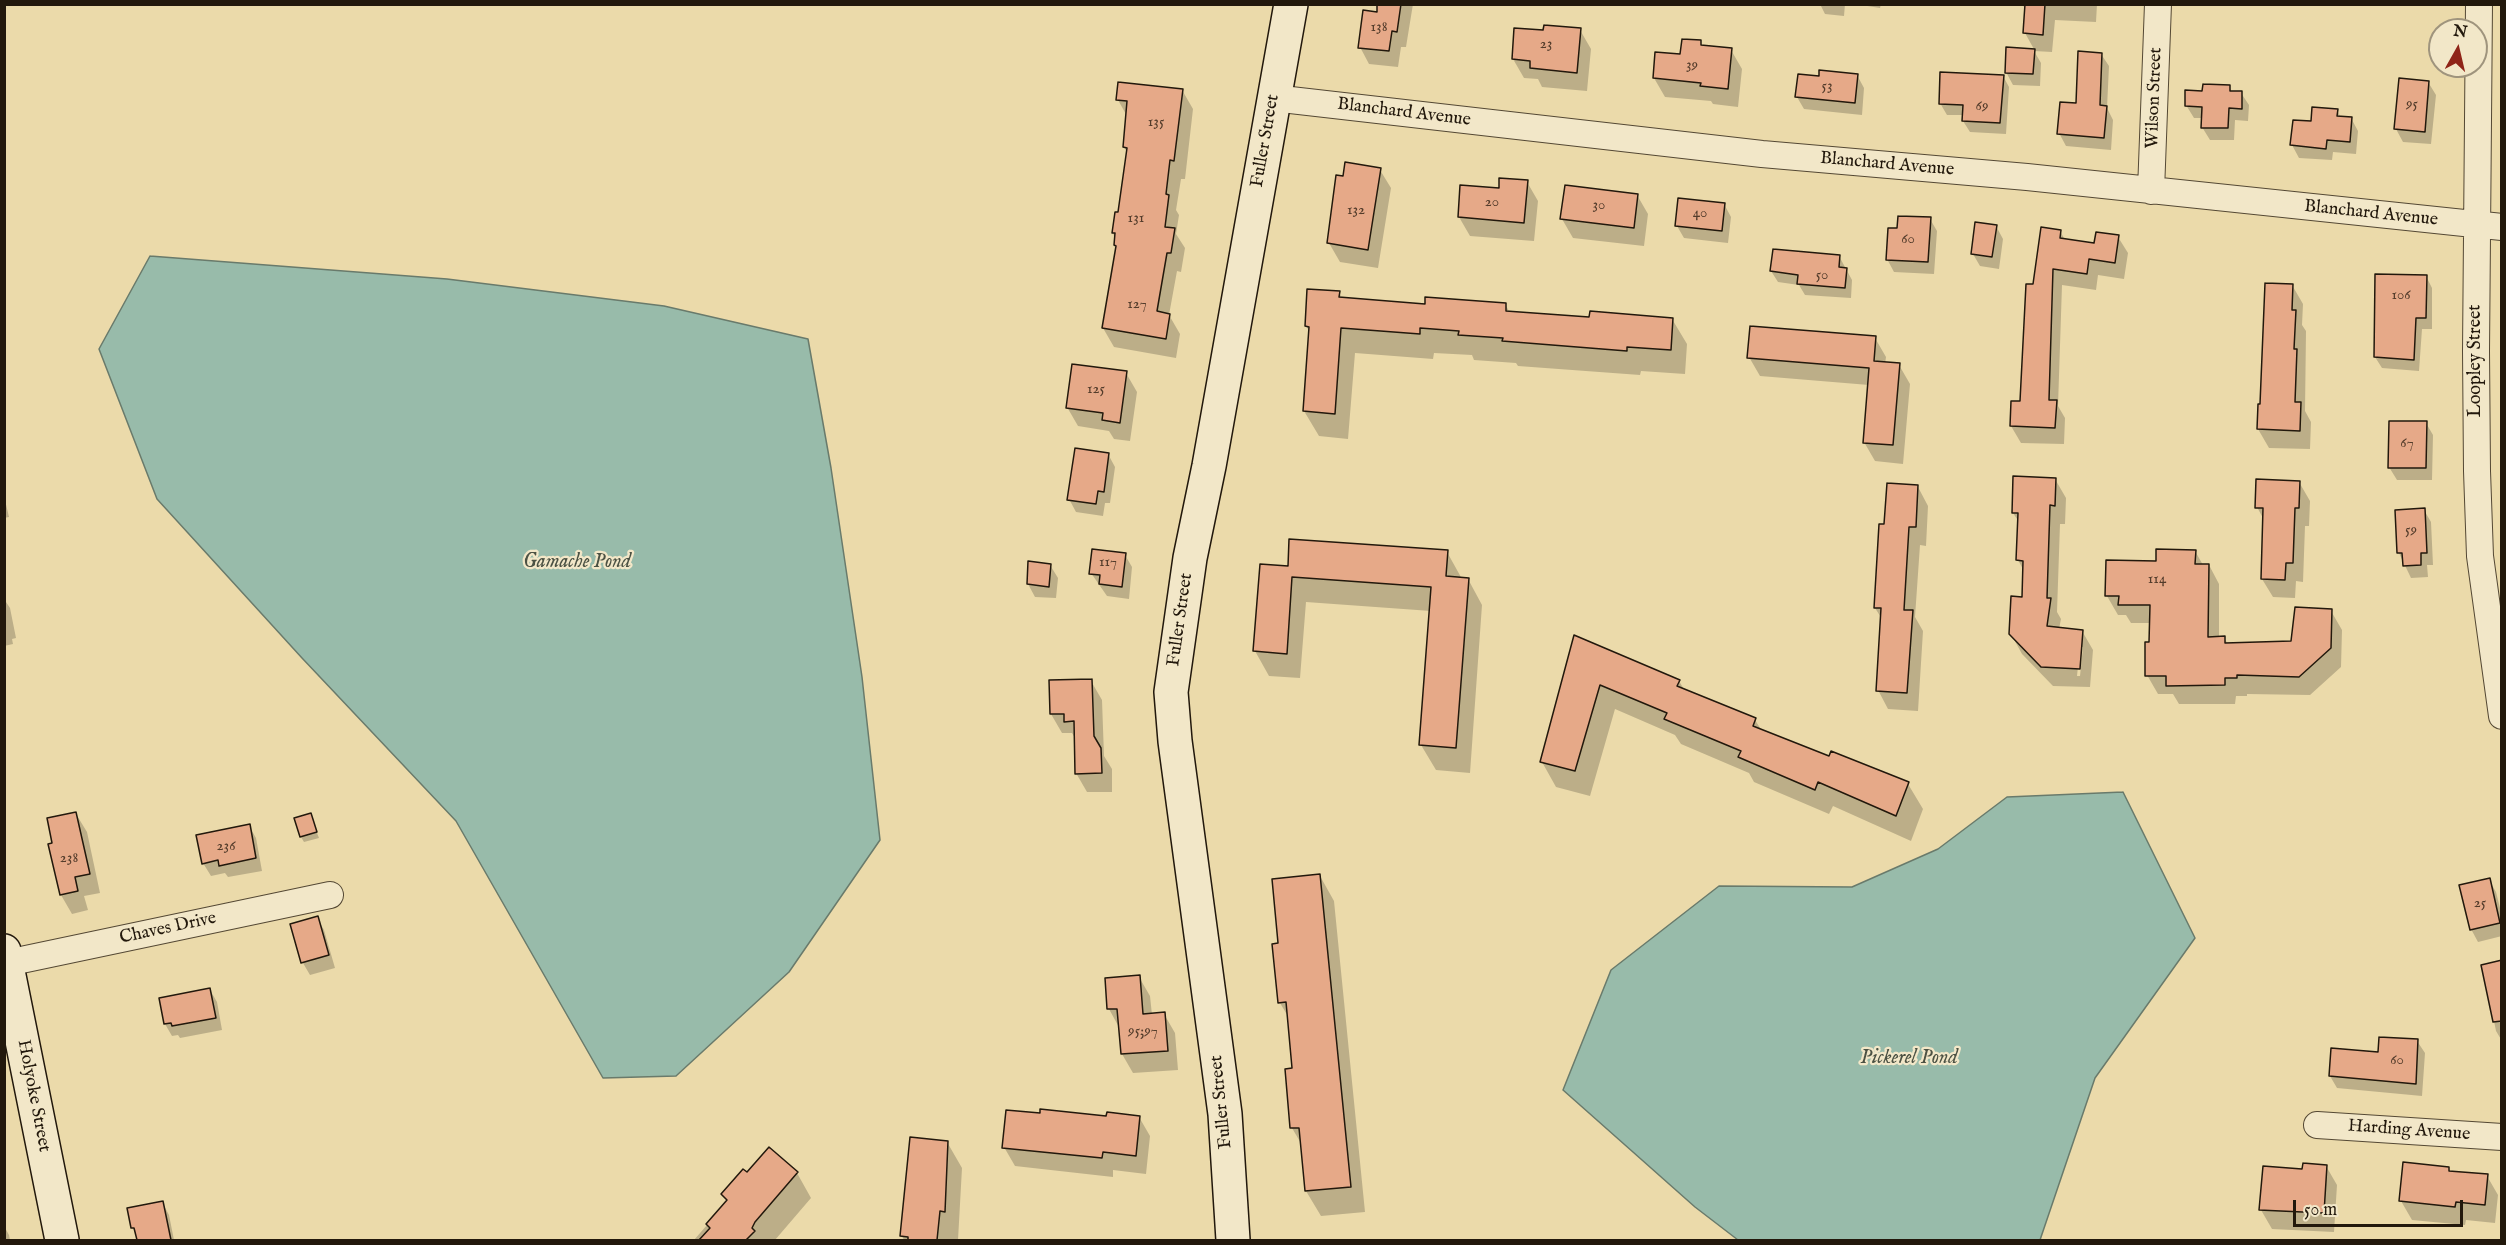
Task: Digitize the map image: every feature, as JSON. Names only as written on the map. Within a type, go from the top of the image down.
[{"type":"street","name":"Fuller Street","points":[[1233,1240],[1225,1114],[1175,741],[1171,692],[1190,558],[1211,454],[1291,4]]},
{"type":"street","name":"Wilson Street","points":[[2151,191],[2158,4]]},
{"type":"street","name":"Loopley Street","points":[[2479,4],[2476,351],[2480,556],[2502,716]]},
{"type":"street","name":"Blanchard Avenue","points":[[1274,98],[1762,154],[2027,177],[2502,226]]},
{"type":"street","name":"Chaves Drive","points":[[6,957],[330,895]]},
{"type":"street","name":"Holyoke Street","points":[[6,957],[15,1062],[62,1240]]},
{"type":"street","name":"Harding Avenue","points":[[2317,1125],[2502,1137]]},
{"type":"water","name":"Gamache Pond","points":[[150,256],[447,279],[664,306],[808,339],[831,468],[862,677],[880,840],[789,972],[676,1076],[603,1078],[456,821],[302,658],[157,499],[99,349]]},
{"type":"water","name":"Pickerel Pond","points":[[2123,792],[2195,938],[2095,1078],[2040,1240],[1738,1240],[1695,1207],[1563,1090],[1611,970],[1719,886],[1852,887],[1938,849],[2007,797]]},
{"type":"building","points":[[1377,4],[1401,4],[1397,32],[1392,31],[1389,51],[1358,48],[1363,10],[1377,12]]},
{"type":"building","points":[[2025,4],[2045,4],[2043,35],[2023,33]]},
{"type":"building","points":[[1544,25],[1581,28],[1577,73],[1530,68],[1530,61],[1512,59],[1514,28],[1543,30]]},
{"type":"building","points":[[1682,39],[1701,40],[1701,45],[1732,48],[1728,89],[1700,86],[1701,83],[1653,78],[1655,52],[1680,54]]},
{"type":"building","points":[[2006,47],[2035,49],[2033,74],[2005,73]]},
{"type":"building","points":[[2078,51],[2102,53],[2100,105],[2107,106],[2104,138],[2057,134],[2060,102],[2076,103]]},
{"type":"building","points":[[1819,70],[1858,74],[1855,103],[1795,97],[1798,74],[1819,76]]},
{"type":"building","points":[[1940,72],[2004,75],[2000,123],[1962,121],[1963,105],[1939,104]]},
{"type":"building","points":[[2399,78],[2429,81],[2425,132],[2394,129]]},
{"type":"building","points":[[1118,82],[1183,89],[1174,161],[1170,160],[1166,194],[1169,195],[1165,227],[1175,228],[1171,253],[1167,253],[1157,311],[1170,314],[1166,339],[1102,328],[1116,246],[1114,245],[1115,233],[1112,233],[1115,212],[1118,212],[1127,148],[1123,147],[1127,101],[1116,100]]},
{"type":"building","points":[[2203,84],[2230,85],[2230,91],[2242,91],[2242,109],[2229,108],[2228,128],[2201,128],[2202,107],[2185,106],[2185,90],[2202,91]]},
{"type":"building","points":[[2312,107],[2338,109],[2337,116],[2352,117],[2350,142],[2327,140],[2326,149],[2290,145],[2293,120],[2311,121]]},
{"type":"building","points":[[1345,162],[1381,168],[1368,250],[1327,243],[1336,175],[1343,176]]},
{"type":"building","points":[[1499,178],[1528,180],[1524,223],[1458,217],[1460,185],[1499,188]]},
{"type":"building","points":[[1565,185],[1638,194],[1634,228],[1560,219]]},
{"type":"building","points":[[1678,198],[1725,203],[1722,231],[1675,226]]},
{"type":"building","points":[[1898,216],[1931,217],[1928,262],[1886,260],[1888,228],[1897,228]]},
{"type":"building","points":[[1975,222],[1997,225],[1992,257],[1971,254]]},
{"type":"building","points":[[2041,227],[2061,230],[2060,238],[2094,243],[2096,232],[2119,235],[2115,263],[2089,259],[2087,274],[2053,269],[2049,400],[2057,400],[2055,428],[2010,426],[2011,401],[2020,401],[2026,284],[2033,284]]},
{"type":"building","points":[[1773,249],[1840,255],[1839,267],[1847,268],[1845,288],[1797,284],[1798,275],[1770,271]]},
{"type":"building","points":[[2375,274],[2427,275],[2426,318],[2416,318],[2414,360],[2374,357]]},
{"type":"building","points":[[2265,283],[2293,284],[2292,310],[2296,310],[2294,349],[2297,349],[2295,402],[2301,402],[2300,431],[2257,429]]},
{"type":"building","points":[[1307,289],[1340,291],[1339,297],[1425,304],[1425,297],[1506,303],[1506,311],[1589,317],[1590,311],[1673,318],[1671,350],[1627,347],[1627,351],[1502,341],[1503,338],[1458,335],[1459,331],[1420,328],[1420,334],[1341,328],[1335,414],[1303,411],[1309,327],[1305,326]]},
{"type":"building","points":[[1750,326],[1876,336],[1874,361],[1900,363],[1893,445],[1863,443],[1869,368],[1747,358]]},
{"type":"building","points":[[1072,364],[1127,371],[1120,423],[1102,420],[1103,413],[1066,408]]},
{"type":"building","points":[[2389,421],[2427,421],[2426,468],[2388,468]]},
{"type":"building","points":[[1075,448],[1109,453],[1104,492],[1098,491],[1096,504],[1067,500]]},
{"type":"building","points":[[2013,476],[2056,478],[2055,506],[2050,505],[2047,598],[2051,598],[2047,626],[2083,630],[2080,669],[2041,667],[2009,634],[2011,596],[2022,597],[2023,561],[2016,560],[2018,513],[2012,513]]},
{"type":"building","points":[[2256,479],[2300,481],[2299,508],[2295,508],[2293,563],[2286,563],[2285,580],[2261,579],[2263,508],[2255,508]]},
{"type":"building","points":[[1887,483],[1918,485],[1916,527],[1909,527],[1904,610],[1913,610],[1907,693],[1876,691],[1881,608],[1874,608],[1879,524],[1884,524]]},
{"type":"building","points":[[2425,508],[2427,553],[2421,553],[2421,565],[2403,566],[2402,553],[2397,553],[2395,510]]},
{"type":"building","points":[[1289,539],[1448,550],[1446,576],[1469,578],[1456,748],[1419,745],[1431,587],[1292,577],[1287,654],[1253,651],[1260,564],[1288,566]]},
{"type":"building","points":[[1092,549],[1126,553],[1122,587],[1099,584],[1100,575],[1089,574]]},
{"type":"building","points":[[2156,549],[2196,550],[2195,564],[2209,564],[2208,637],[2225,636],[2225,643],[2291,641],[2295,607],[2332,609],[2331,648],[2299,677],[2237,675],[2237,678],[2225,678],[2225,685],[2166,686],[2166,676],[2145,676],[2145,642],[2149,642],[2150,605],[2118,605],[2119,596],[2105,596],[2106,560],[2156,561]]},
{"type":"building","points":[[1028,561],[1051,564],[1049,587],[1027,584]]},
{"type":"building","points":[[1574,635],[1680,680],[1677,686],[1756,718],[1753,726],[1829,756],[1831,751],[1909,782],[1896,816],[1818,782],[1815,790],[1738,757],[1741,751],[1664,719],[1667,713],[1600,685],[1575,771],[1540,762]]},
{"type":"building","points":[[1092,679],[1094,736],[1101,748],[1102,773],[1075,774],[1074,721],[1064,722],[1064,714],[1050,714],[1049,680]]},
{"type":"building","points":[[76,812],[90,874],[75,877],[78,891],[60,895],[48,844],[52,843],[47,818]]},
{"type":"building","points":[[311,813],[317,832],[300,837],[294,818]]},
{"type":"building","points":[[250,824],[256,858],[219,866],[218,860],[202,864],[196,835]]},
{"type":"building","points":[[1320,874],[1351,1187],[1305,1191],[1299,1128],[1290,1128],[1285,1069],[1292,1068],[1286,1002],[1278,1003],[1272,944],[1278,943],[1272,879]]},
{"type":"building","points":[[2490,878],[2500,923],[2470,930],[2459,885]]},
{"type":"building","points":[[318,916],[329,955],[301,963],[290,924]]},
{"type":"building","points":[[2502,960],[2502,1021],[2493,1022],[2481,965]]},
{"type":"building","points":[[1140,975],[1143,1014],[1165,1012],[1168,1051],[1121,1054],[1117,1009],[1107,1009],[1105,978]]},
{"type":"building","points":[[210,988],[216,1018],[172,1026],[171,1023],[164,1024],[159,998]]},
{"type":"building","points":[[2379,1037],[2418,1039],[2416,1084],[2329,1076],[2331,1048],[2378,1052]]},
{"type":"building","points":[[1040,1109],[1106,1116],[1107,1112],[1140,1116],[1136,1156],[1103,1152],[1102,1158],[1002,1148],[1006,1110],[1040,1113]]},
{"type":"building","points":[[910,1137],[948,1141],[945,1212],[940,1211],[937,1240],[908,1240],[908,1237],[900,1236]]},
{"type":"building","points":[[769,1147],[798,1172],[755,1222],[752,1228],[755,1231],[746,1240],[699,1240],[710,1228],[706,1224],[727,1200],[721,1194],[743,1169],[747,1172]]},
{"type":"building","points":[[2403,1162],[2449,1167],[2449,1171],[2488,1174],[2485,1205],[2456,1202],[2455,1207],[2399,1201]]},
{"type":"building","points":[[2303,1163],[2327,1165],[2324,1213],[2259,1210],[2263,1166],[2302,1169]]},
{"type":"building","points":[[163,1201],[171,1240],[137,1240],[134,1228],[131,1228],[127,1208]]}]
